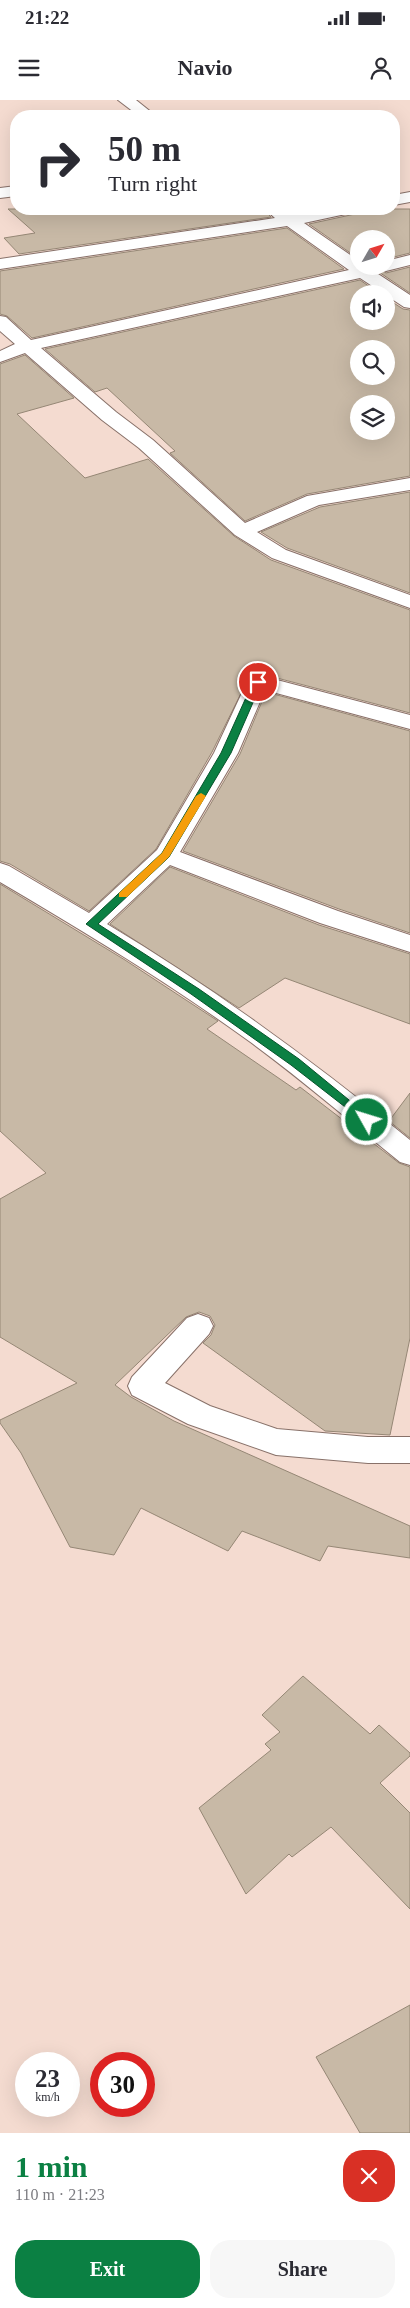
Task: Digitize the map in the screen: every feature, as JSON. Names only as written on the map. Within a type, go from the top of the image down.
[{"type":"street","points":[[126,100],[140,110]]},
{"type":"street","points":[[282,215],[350,263]]},
{"type":"street","points":[[0,264],[320,215]]},
{"type":"street","points":[[395,264],[410,260]]},
{"type":"street","points":[[0,356],[27,346],[350,275]]},
{"type":"street","points":[[368,275],[410,303]]},
{"type":"street","points":[[0,321],[109,416],[146,444],[242,530],[279,554],[410,602]]},
{"type":"street","points":[[242,530],[314,500],[410,484]]},
{"type":"street","points":[[92,924],[166,855],[226,753],[258,682],[364,708],[410,722]]},
{"type":"street","points":[[166,855],[330,917],[410,944]]},
{"type":"street","points":[[0,871],[92,924],[195,991],[295,1062],[410,1155]]},
{"type":"street","points":[[198,1326],[143,1386],[199,1415],[276,1442],[368,1450],[410,1450]]},
{"type":"building","points":[[400,209],[410,209],[410,253],[395,257],[395,230],[350,230],[350,253],[309,224],[350,215],[400,215]]},
{"type":"building","points":[[15,215],[269,215],[271,217],[19,254],[4,238],[35,233]]},
{"type":"building","points":[[287,228],[344,269],[32,338],[7,316],[0,314],[0,271]]},
{"type":"building","points":[[410,267],[410,293],[383,275],[395,275],[395,271]]},
{"type":"building","points":[[360,280],[367,285],[350,285],[350,330],[395,330],[395,304],[403,309],[410,310],[410,476],[307,494],[245,521],[170,453],[175,451],[107,388],[95,392],[45,349]]},
{"type":"building","points":[[25,355],[74,398],[17,414],[85,478],[148,459],[234,536],[271,560],[410,610],[410,713],[258,673],[250,675],[212,752],[156,849],[89,911],[10,864],[0,861],[0,364]]},
{"type":"building","points":[[410,492],[410,593],[287,548],[261,532],[320,507]]},
{"type":"building","points":[[266,692],[410,731],[410,933],[339,909],[183,851],[240,754]]},
{"type":"building","points":[[170,867],[319,925],[410,954],[410,1024],[285,978],[239,1008],[110,924]]},
{"type":"building","points":[[0,884],[125,960],[218,1021],[207,1029],[296,1090],[300,1087],[399,1163],[410,1167],[410,1338],[390,1435],[325,1431],[203,1343],[211,1335],[215,1325],[210,1316],[199,1312],[186,1317],[115,1385],[131,1397],[174,1421],[410,1526],[410,1558],[328,1546],[320,1561],[242,1531],[228,1551],[141,1508],[114,1555],[70,1547],[21,1453],[0,1423],[0,1420],[77,1383],[0,1337],[0,1199],[46,1173],[0,1131]]},
{"type":"building","points":[[410,1093],[410,1138],[389,1121]]},
{"type":"building","points":[[303,1676],[370,1734],[379,1725],[410,1753],[410,1756],[380,1783],[410,1813],[410,1909],[331,1827],[292,1857],[289,1854],[246,1894],[199,1808],[271,1750],[265,1744],[280,1732],[262,1715]]},
{"type":"building","points":[[410,2005],[410,2133],[360,2133],[316,2057]]},
{"type":"slow traffic","points":[[123,895],[166,855],[201,796]]},
{"type":"route","points":[[258,682],[226,753],[166,855],[92,924],[195,991],[295,1062],[367,1120]]}]
